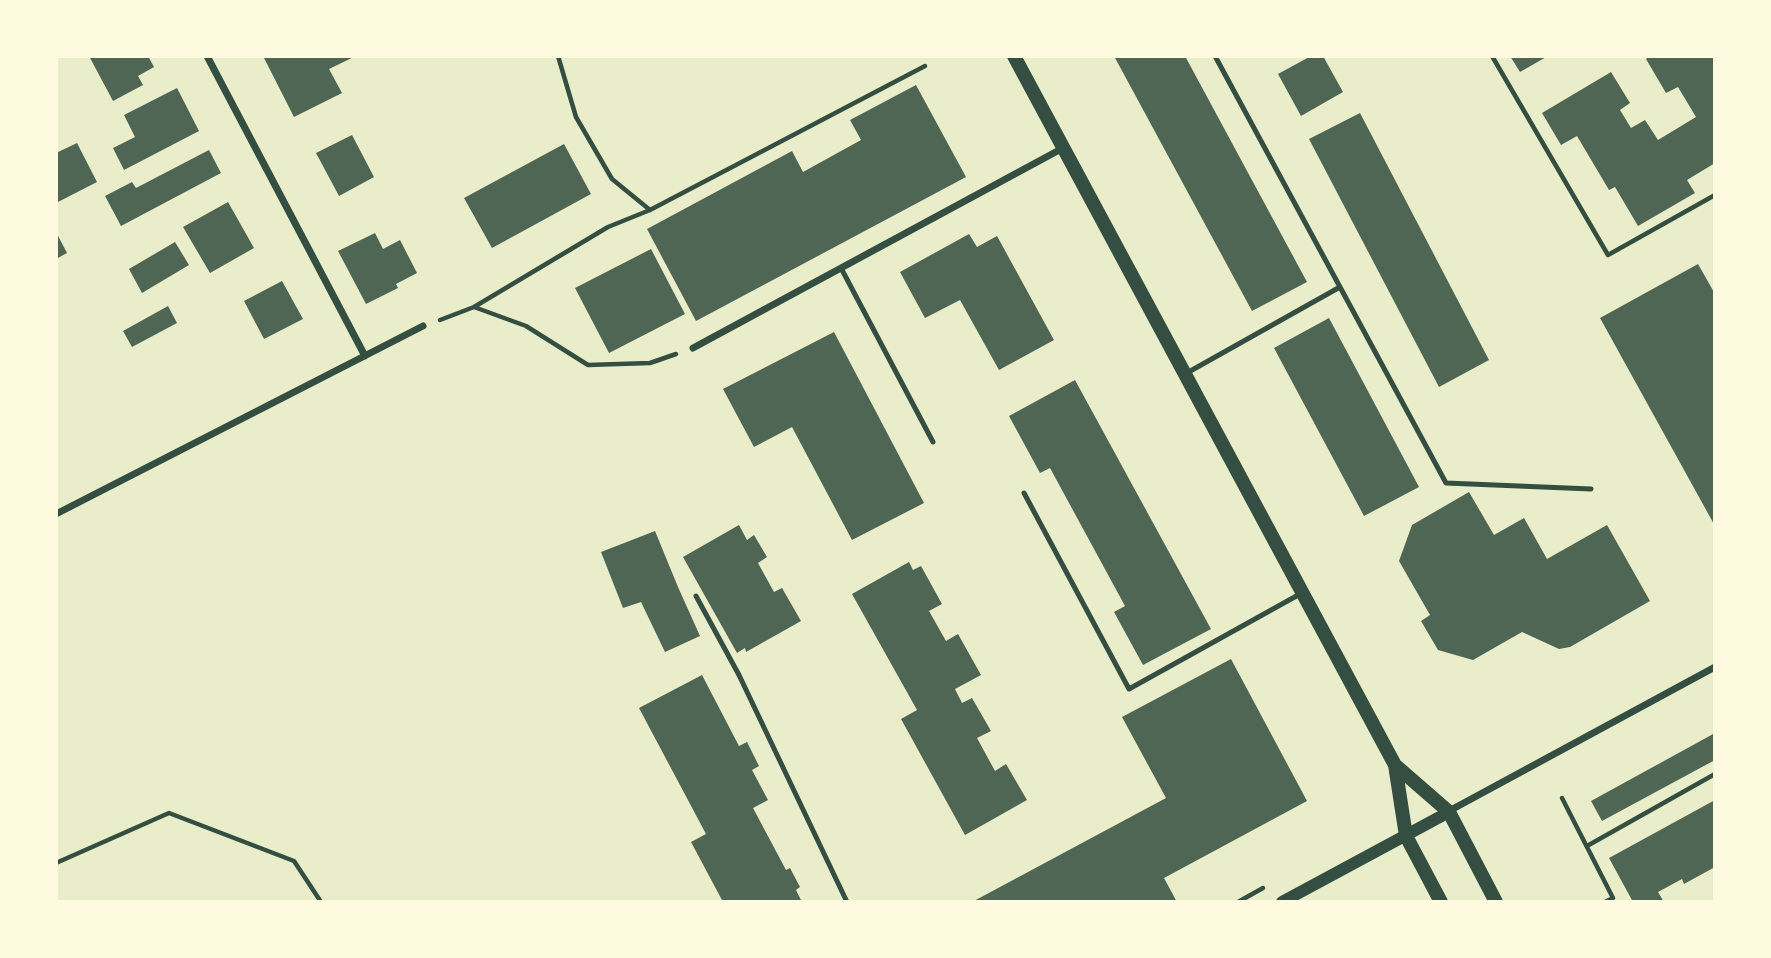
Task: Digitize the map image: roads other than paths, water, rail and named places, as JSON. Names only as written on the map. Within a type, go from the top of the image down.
[{"type":"main road","points":[[1014,56],[1395,765],[1406,836],[1441,902]]},
{"type":"main road","points":[[1395,765],[1448,812],[1496,902]]},
{"type":"street","points":[[207,56],[365,356]]},
{"type":"street","points":[[693,348],[1063,148]]},
{"type":"street","points":[[56,514],[423,326]]},
{"type":"street","points":[[1282,902],[1715,667]]},
{"type":"lane","points":[[1215,56],[1446,483],[1591,489]]},
{"type":"lane","points":[[841,268],[933,442]]},
{"type":"lane","points":[[1185,374],[1340,287]]},
{"type":"lane","points":[[1024,493],[1129,688],[1302,593]]},
{"type":"lane","points":[[695,596],[739,675],[847,902]]}]
